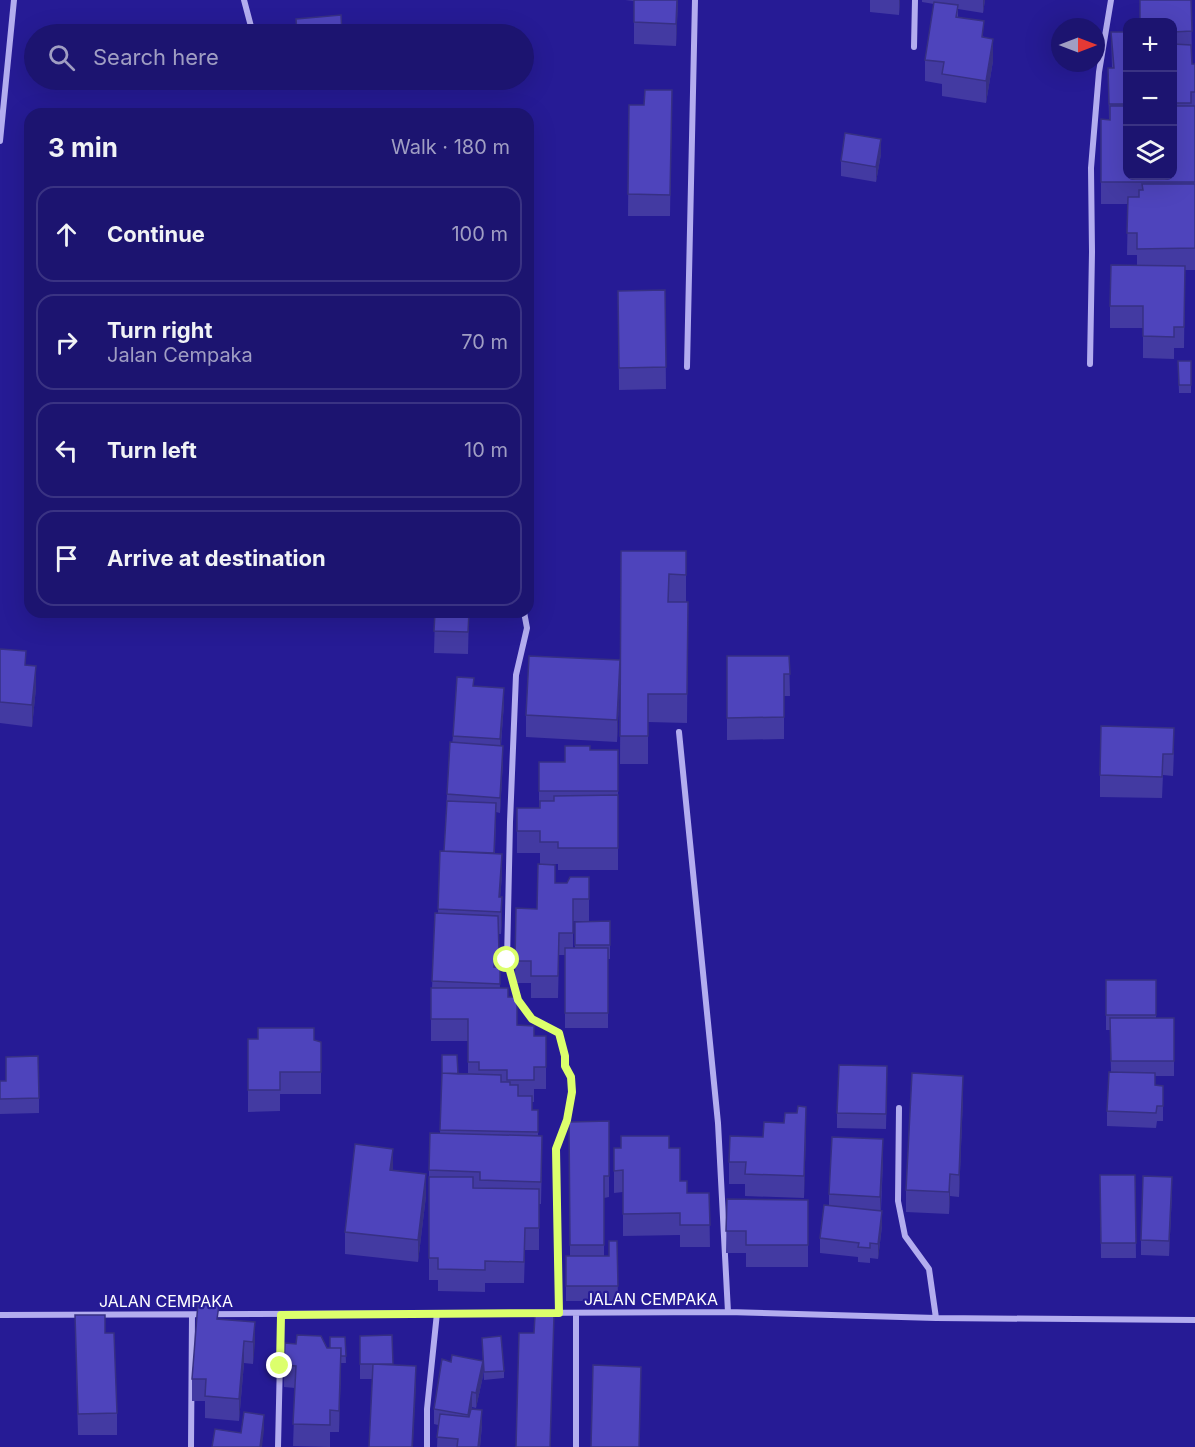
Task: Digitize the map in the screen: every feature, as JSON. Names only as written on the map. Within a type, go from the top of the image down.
[{"type":"street","points":[[0,141],[14,0]]},
{"type":"street","points":[[244,0],[250,24]]},
{"type":"street","points":[[687,367],[695,0]]},
{"type":"street","points":[[914,47],[915,0]]},
{"type":"street","points":[[1090,364],[1092,252],[1090,168],[1099,72],[1111,0]]},
{"type":"street","points":[[525,618],[527,628],[515,687],[507,960],[518,1000],[532,1019],[559,1033],[565,1066],[571,1077],[572,1092],[567,1120],[556,1149],[559,1313]]},
{"type":"street","points":[[679,732],[718,1123],[728,1312]]},
{"type":"street","points":[[899,1108],[898,1201],[906,1236],[929,1269],[936,1318]]},
{"type":"street","name":"JALAN CEMPAKA","points":[[0,1315],[728,1312],[936,1318],[1195,1320]]},
{"type":"street","points":[[427,1447],[427,1409],[437,1313]]},
{"type":"street","points":[[576,1313],[576,1447]]},
{"type":"street","points":[[191,1447],[192,1315]]},
{"type":"street","points":[[278,1447],[281,1315]]},
{"type":"building","points":[[634,0],[677,0],[676,24],[634,22]]},
{"type":"building","points":[[1140,0],[1191,0],[1192,31],[1177,32],[1177,18],[1140,18]]},
{"type":"building","points":[[934,2],[958,5],[956,17],[984,21],[982,37],[993,39],[986,81],[942,74],[944,62],[925,60]]},
{"type":"building","points":[[341,15],[341,24],[296,24],[296,19]]},
{"type":"building","points":[[1111,32],[1123,32],[1123,104],[1109,104],[1108,68],[1114,68]]},
{"type":"building","points":[[1177,44],[1191,45],[1192,64],[1195,64],[1195,92],[1191,92],[1191,103],[1177,103]]},
{"type":"building","points":[[645,90],[672,90],[670,195],[628,194],[629,105],[644,105]]},
{"type":"building","points":[[1110,106],[1123,106],[1123,180],[1177,180],[1177,106],[1195,106],[1195,182],[1101,182],[1101,119],[1110,120]]},
{"type":"building","points":[[845,133],[881,139],[876,167],[841,161]]},
{"type":"building","points":[[1142,184],[1195,184],[1195,248],[1137,249],[1137,233],[1127,233],[1128,197],[1139,197],[1139,190],[1143,190]]},
{"type":"building","points":[[1111,265],[1185,266],[1184,327],[1174,327],[1174,337],[1143,336],[1143,306],[1110,306]]},
{"type":"building","points":[[665,290],[666,367],[619,368],[618,291]]},
{"type":"building","points":[[1178,361],[1191,361],[1191,385],[1179,385]]},
{"type":"building","points":[[621,551],[686,551],[686,575],[669,574],[668,602],[688,602],[687,694],[648,694],[648,736],[620,736]]},
{"type":"building","points":[[435,618],[469,618],[468,632],[434,631]]},
{"type":"building","points":[[0,649],[26,651],[25,665],[36,666],[32,705],[0,702]]},
{"type":"building","points":[[529,656],[620,660],[617,720],[526,715]]},
{"type":"building","points":[[727,656],[789,656],[790,674],[784,674],[784,717],[727,718]]},
{"type":"building","points":[[457,677],[474,678],[473,686],[504,688],[500,739],[453,736]]},
{"type":"building","points":[[1101,726],[1174,728],[1173,754],[1163,754],[1162,777],[1100,775]]},
{"type":"building","points":[[450,742],[503,746],[500,798],[447,794]]},
{"type":"building","points":[[565,746],[590,746],[590,750],[618,750],[618,791],[539,791],[539,762],[565,762]]},
{"type":"building","points":[[618,795],[618,848],[558,848],[558,842],[540,842],[540,831],[517,831],[517,808],[540,808],[540,801],[554,801],[554,796]]},
{"type":"building","points":[[447,801],[496,803],[494,853],[444,851]]},
{"type":"building","points":[[440,851],[502,854],[499,897],[502,897],[501,912],[438,909]]},
{"type":"building","points":[[538,864],[555,865],[555,883],[567,883],[570,877],[589,877],[589,899],[573,899],[573,933],[559,933],[558,976],[531,976],[531,961],[515,961],[516,908],[537,909]]},
{"type":"building","points":[[435,913],[498,916],[499,953],[495,953],[494,967],[500,967],[500,984],[432,981]]},
{"type":"building","points":[[610,921],[610,945],[575,945],[575,922]]},
{"type":"building","points":[[565,948],[608,948],[608,1013],[565,1013]]},
{"type":"building","points":[[1106,980],[1156,980],[1156,1015],[1106,1015]]},
{"type":"building","points":[[431,988],[508,988],[508,997],[517,997],[517,1025],[534,1026],[534,1036],[546,1036],[546,1067],[534,1067],[534,1080],[507,1080],[507,1070],[479,1070],[479,1062],[468,1062],[468,1019],[431,1019]]},
{"type":"building","points":[[1110,1018],[1174,1018],[1174,1061],[1111,1061]]},
{"type":"building","points":[[258,1028],[314,1028],[314,1040],[321,1042],[321,1072],[280,1072],[280,1090],[248,1090],[248,1039],[258,1039]]},
{"type":"building","points":[[442,1055],[457,1055],[458,1074],[442,1073]]},
{"type":"building","points":[[38,1056],[39,1098],[0,1099],[0,1081],[6,1081],[6,1057]]},
{"type":"building","points":[[839,1065],[887,1066],[886,1114],[837,1113]]},
{"type":"building","points":[[1109,1072],[1155,1073],[1155,1085],[1163,1086],[1163,1106],[1157,1106],[1156,1113],[1107,1111]]},
{"type":"building","points":[[442,1073],[501,1075],[501,1082],[518,1085],[518,1096],[532,1096],[532,1110],[538,1110],[538,1132],[440,1130]]},
{"type":"building","points":[[912,1073],[963,1076],[959,1175],[950,1174],[949,1192],[906,1190]]},
{"type":"building","points":[[798,1106],[806,1107],[804,1176],[745,1174],[746,1162],[729,1162],[730,1136],[763,1137],[764,1122],[784,1123],[785,1113],[797,1113]]},
{"type":"building","points":[[609,1121],[609,1176],[604,1176],[604,1245],[570,1245],[569,1122]]},
{"type":"building","points":[[430,1133],[542,1136],[541,1182],[480,1180],[480,1172],[429,1170]]},
{"type":"building","points":[[621,1136],[669,1136],[669,1148],[680,1148],[680,1181],[687,1181],[687,1193],[709,1193],[710,1225],[680,1225],[680,1213],[623,1214],[623,1170],[614,1171],[614,1148],[621,1148]]},
{"type":"building","points":[[832,1137],[883,1139],[880,1197],[829,1194]]},
{"type":"building","points":[[355,1144],[393,1149],[390,1170],[426,1174],[418,1240],[345,1232]]},
{"type":"building","points":[[1100,1175],[1135,1175],[1136,1243],[1101,1243]]},
{"type":"building","points":[[1143,1176],[1172,1177],[1169,1241],[1141,1240]]},
{"type":"building","points":[[429,1177],[473,1177],[473,1188],[539,1189],[539,1228],[525,1228],[524,1262],[485,1261],[485,1270],[438,1269],[438,1258],[429,1258]]},
{"type":"building","points":[[727,1199],[808,1200],[808,1245],[746,1245],[746,1231],[726,1231]]},
{"type":"building","points":[[824,1205],[882,1211],[878,1244],[870,1243],[870,1248],[858,1247],[859,1243],[820,1238]]},
{"type":"building","points":[[609,1241],[617,1241],[618,1286],[566,1286],[566,1256],[609,1256]]},
{"type":"building","points":[[198,1303],[219,1305],[217,1319],[255,1322],[253,1342],[244,1341],[239,1399],[205,1396],[206,1379],[192,1379]]},
{"type":"building","points":[[75,1315],[105,1315],[105,1333],[114,1333],[117,1413],[78,1414]]},
{"type":"building","points":[[535,1315],[554,1315],[550,1447],[516,1447],[519,1333],[534,1333]]},
{"type":"building","points":[[297,1335],[321,1336],[327,1348],[341,1348],[339,1411],[330,1410],[330,1425],[293,1424],[296,1366],[284,1365],[285,1343],[296,1344]]},
{"type":"building","points":[[392,1335],[393,1364],[360,1364],[360,1336]]},
{"type":"building","points":[[501,1336],[504,1371],[484,1372],[482,1338]]},
{"type":"building","points":[[330,1337],[345,1337],[346,1356],[341,1356],[341,1348],[330,1348]]},
{"type":"building","points":[[452,1355],[483,1361],[476,1393],[472,1392],[468,1415],[434,1409],[442,1359],[451,1362]]},
{"type":"building","points":[[373,1364],[416,1366],[412,1447],[369,1447]]},
{"type":"building","points":[[593,1365],[641,1367],[639,1447],[591,1447]]},
{"type":"building","points":[[471,1409],[482,1410],[478,1447],[457,1447],[458,1439],[437,1437],[440,1414],[469,1417]]},
{"type":"building","points":[[244,1412],[264,1415],[260,1447],[212,1447],[215,1429],[241,1433]]},
{"type":"route","points":[[280,1366],[281,1315],[559,1313],[556,1149],[567,1120],[572,1092],[571,1077],[565,1066],[559,1033],[532,1019],[518,1000],[507,960]]}]
